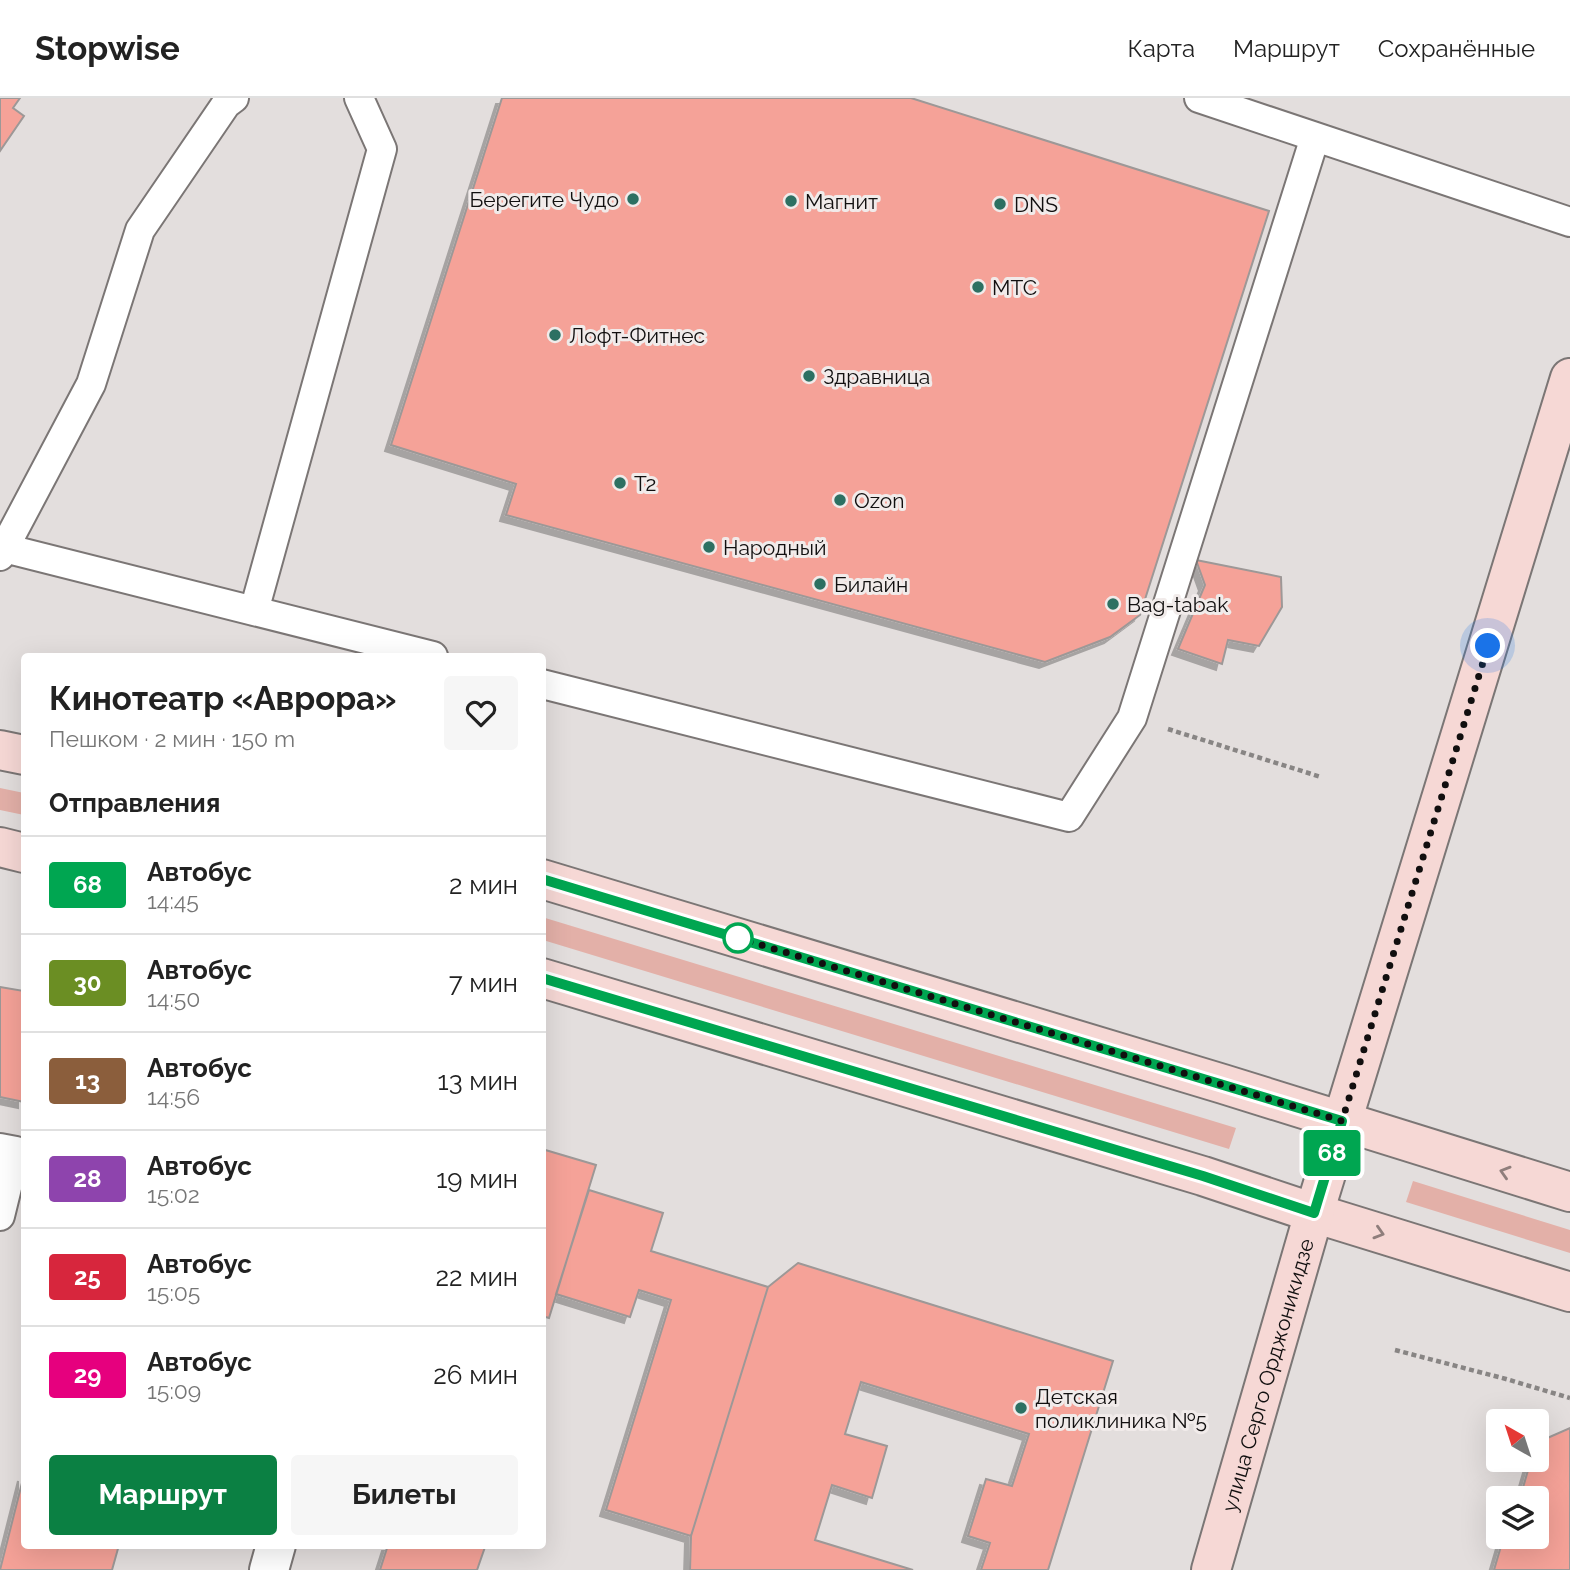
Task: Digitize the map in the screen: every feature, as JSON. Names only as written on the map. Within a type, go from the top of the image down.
[{"type":"main road","name":"улица Серго Орджоникидзе","points":[[1211,1570],[1314,1213],[1567,397]]},
{"type":"main road","points":[[0,750],[21,754]]},
{"type":"main road","points":[[0,848],[21,852]]},
{"type":"main road","points":[[546,880],[1570,1192]]},
{"type":"main road","points":[[546,979],[1190,1172],[1570,1292]]},
{"type":"street","points":[[269,1570],[275,1549]]},
{"type":"lane","points":[[234,98],[226,104],[139,230],[91,384],[2,552],[421,653]]},
{"type":"lane","points":[[254,611],[382,149],[359,98]]},
{"type":"lane","points":[[1205,99],[1570,222]]},
{"type":"lane","points":[[546,685],[1069,817],[1132,718],[1315,137]]},
{"type":"lane","points":[[0,1148],[16,1151],[0,1216]]},
{"type":"path","points":[[1132,718],[1321,777]]},
{"type":"path","points":[[1395,1350],[1570,1398]]},
{"type":"shaded area","points":[[0,788],[21,792],[21,814],[0,810]]},
{"type":"shaded area","points":[[546,918],[1236,1128],[1229,1149],[546,941]]},
{"type":"shaded area","points":[[1413,1181],[1570,1230],[1570,1253],[1406,1202]]},
{"type":"building","points":[[0,98],[20,98],[13,108],[24,116],[0,151]]},
{"type":"building","points":[[502,98],[911,98],[1269,211],[1140,615],[1110,637],[1045,662],[506,515],[516,484],[391,445]]},
{"type":"building","points":[[1196,560],[1281,577],[1282,607],[1259,646],[1228,640],[1222,664],[1178,649],[1205,585]]},
{"type":"building","points":[[0,987],[21,990],[21,1101],[0,1097]]},
{"type":"building","points":[[546,1150],[596,1165],[549,1318],[546,1317]]},
{"type":"building","points":[[589,1190],[663,1213],[651,1251],[768,1287],[691,1536],[606,1510],[671,1300],[639,1290],[630,1317],[556,1294]]},
{"type":"building","name":"Детская поликлиника №5","points":[[798,1263],[1113,1361],[1048,1570],[981,1570],[990,1543],[968,1536],[986,1479],[1012,1486],[1029,1434],[861,1382],[845,1434],[887,1446],[872,1498],[832,1485],[815,1540],[913,1570],[690,1570],[691,1536],[768,1287]]},
{"type":"building","points":[[1570,1428],[1570,1570],[1494,1570],[1500,1549],[1549,1549],[1549,1486],[1523,1486],[1528,1472],[1549,1472],[1549,1437]]},
{"type":"building","points":[[21,1487],[21,1549],[118,1549],[112,1570],[0,1570]]},
{"type":"building","points":[[387,1549],[484,1549],[477,1570],[380,1570]]},
{"type":"bus line","name":"68","points":[[546,880],[1342,1121],[1314,1213],[1203,1176],[546,979]]},
{"type":"place","name":"Берегите Чудо","points":[[633,199]]},
{"type":"place","name":"Магнит","points":[[791,201]]},
{"type":"place","name":"DNS","points":[[1000,204]]},
{"type":"place","name":"МТС","points":[[978,287]]},
{"type":"place","name":"Лофт-Фитнес","points":[[555,335]]},
{"type":"place","name":"Здравница","points":[[809,376]]},
{"type":"place","name":"T2","points":[[620,483]]},
{"type":"place","name":"Ozon","points":[[840,500]]},
{"type":"place","name":"Народный","points":[[709,547]]},
{"type":"place","name":"Билайн","points":[[820,584]]},
{"type":"place","name":"Bag-tabak","points":[[1113,604]]},
{"type":"place","name":"Детская поликлиника №5","points":[[1021,1408]]},
{"type":"route","points":[[738,938],[1342,1121],[1488,646]]}]
